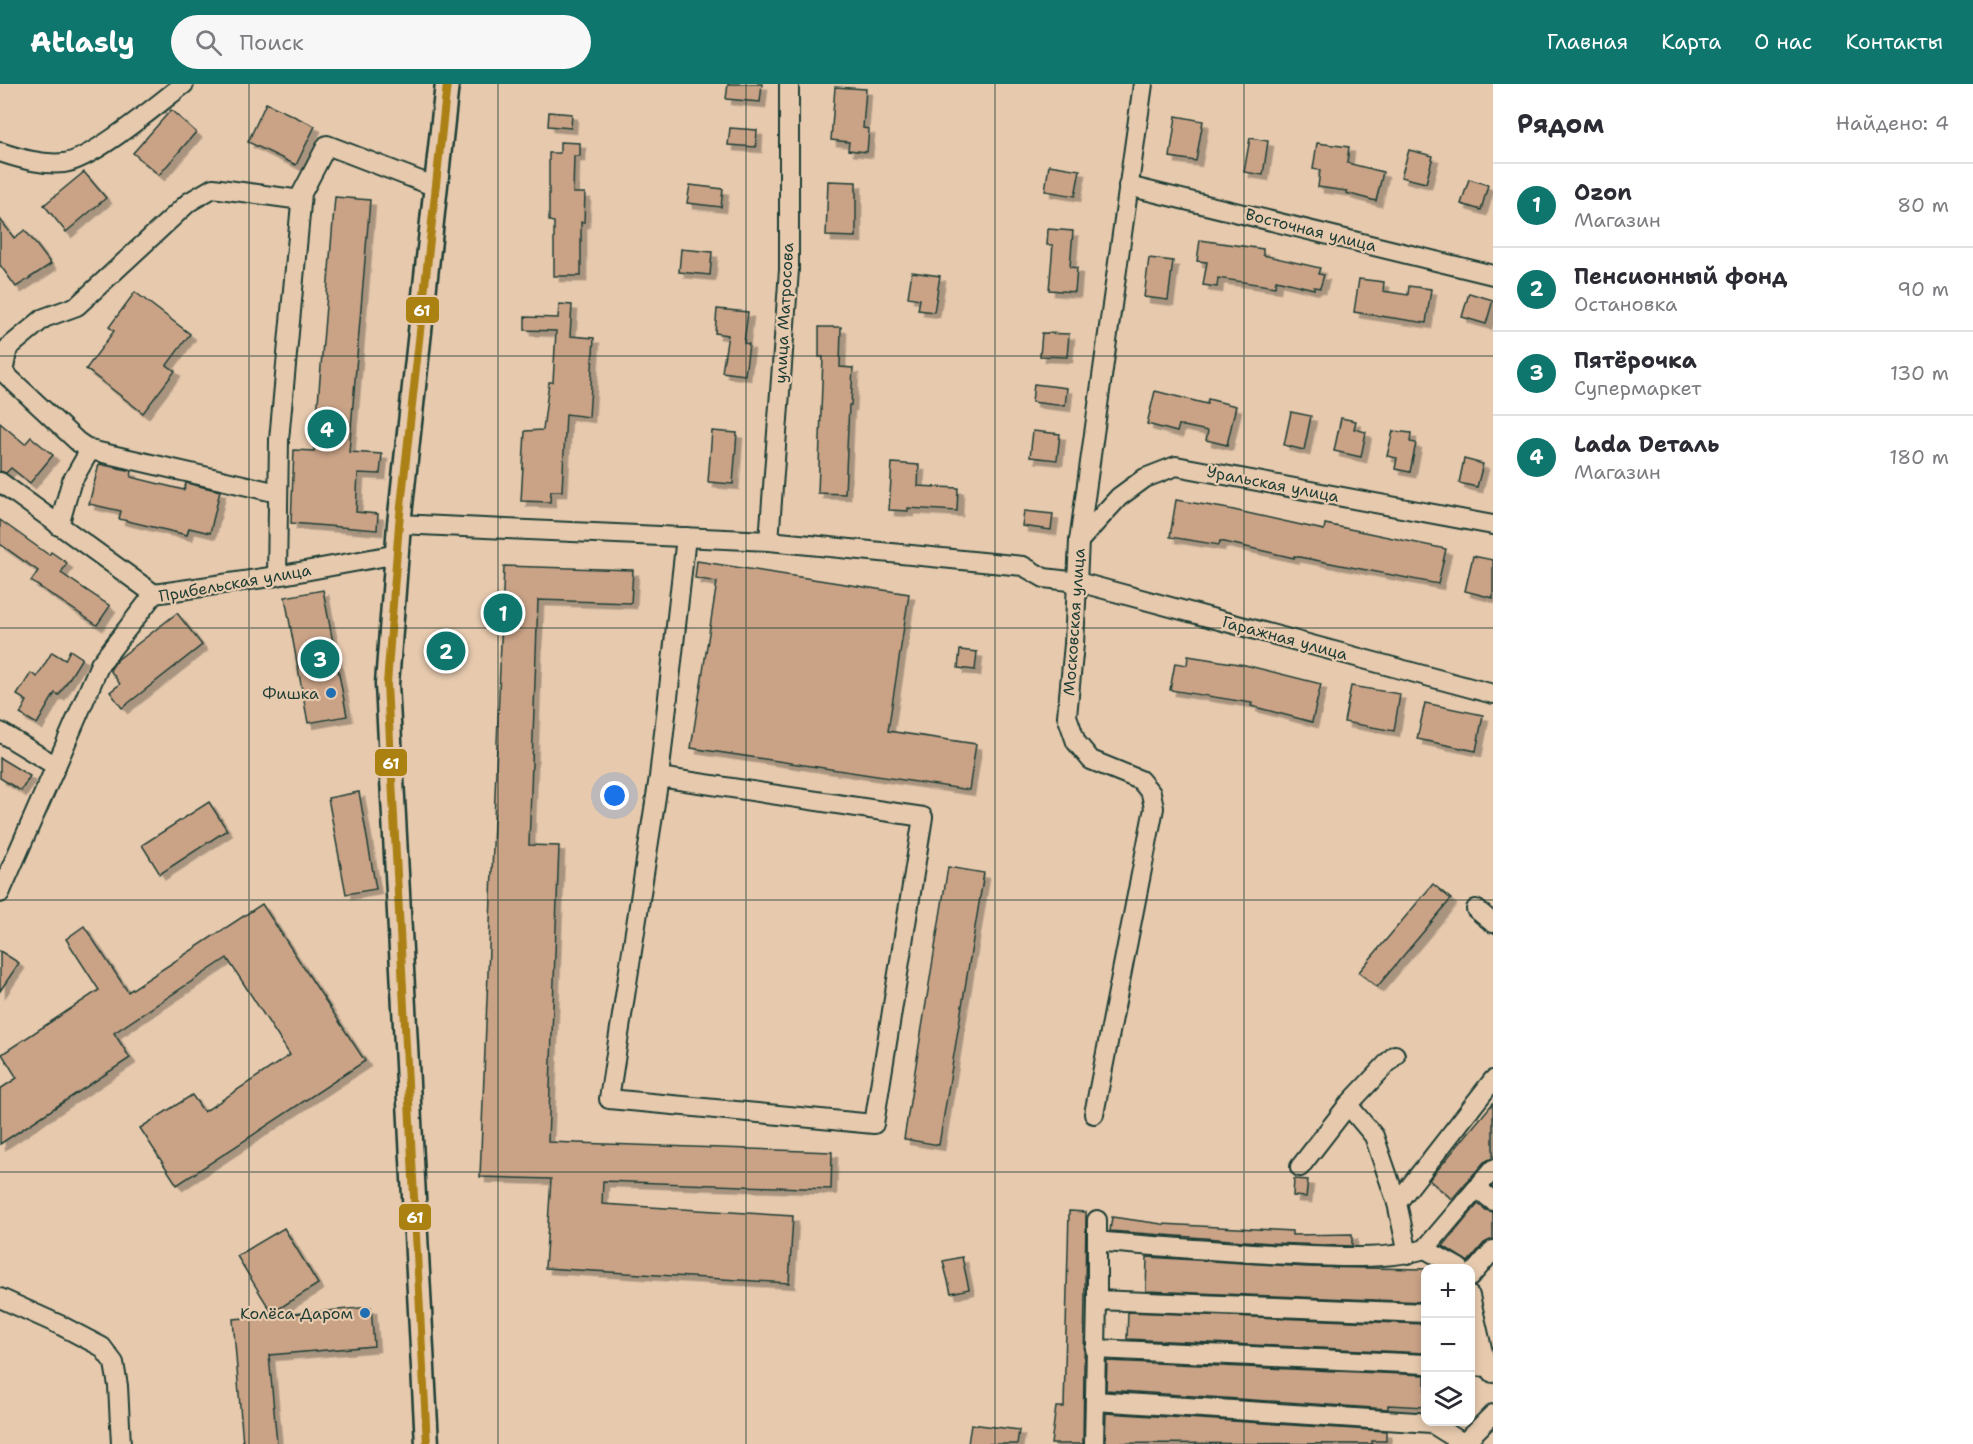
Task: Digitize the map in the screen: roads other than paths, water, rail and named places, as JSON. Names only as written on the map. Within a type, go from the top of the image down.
[{"type":"main road","points":[[427,1444],[387,684],[399,524],[447,84]]},
{"type":"street","points":[[0,152],[26,161],[66,163],[97,149],[184,84]]},
{"type":"street","name":"улица Матросова","points":[[769,541],[789,270],[789,84]]},
{"type":"street","name":"Московская улица","points":[[1094,1114],[1154,808],[1151,793],[1140,780],[1091,760],[1076,742],[1067,716],[1074,644],[1079,541],[1143,84]]},
{"type":"street","points":[[277,576],[279,440],[302,192],[327,145],[436,187]]},
{"type":"street","name":"Восточная улица","points":[[1128,186],[1493,275]]},
{"type":"street","points":[[278,493],[90,450],[78,442],[3,372],[8,348],[44,318],[77,306],[189,202],[213,188],[301,200]]},
{"type":"street","points":[[59,526],[71,483],[90,450]]},
{"type":"street","name":"Уральская улица","points":[[1079,541],[1119,497],[1145,478],[1176,466],[1493,525]]},
{"type":"street","points":[[0,482],[154,594]]},
{"type":"street","name":"Гаражная улица","points":[[399,524],[769,541],[1023,566],[1044,578],[1078,582],[1493,694]]},
{"type":"street","points":[[659,777],[923,817],[874,1124],[609,1100],[659,777],[686,537]]},
{"type":"street","name":"Прибельская улица","points":[[0,893],[100,664],[154,594],[277,576],[398,554]]},
{"type":"street","points":[[0,732],[56,766]]},
{"type":"street","points":[[1476,909],[1493,922]]},
{"type":"street","points":[[1300,1167],[1348,1105],[1395,1055]]},
{"type":"street","points":[[1397,1203],[1493,1080]]},
{"type":"street","points":[[1348,1105],[1374,1136],[1397,1203],[1417,1251]]},
{"type":"street","points":[[1417,1251],[1493,1169]]},
{"type":"street","points":[[1477,1188],[1493,1201]]},
{"type":"street","points":[[1094,1444],[1097,1220]]},
{"type":"street","points":[[1096,1242],[1332,1257],[1417,1251],[1447,1264]]},
{"type":"street","points":[[1475,1271],[1493,1250]]},
{"type":"street","points":[[0,1298],[102,1347],[114,1363],[118,1386],[121,1444]]},
{"type":"street","points":[[1097,1300],[1421,1313]]},
{"type":"street","points":[[1474,1318],[1484,1357],[1491,1370]]},
{"type":"street","points":[[1095,1349],[1421,1364]]},
{"type":"street","points":[[1475,1367],[1491,1370]]},
{"type":"street","points":[[1095,1401],[1431,1423],[1463,1444],[1493,1414]]},
{"type":"place","name":"Lada Dеталь","points":[[327,429]]},
{"type":"place","name":"Ozon","points":[[503,613]]},
{"type":"place","name":"Пенсионный фонд","points":[[446,651]]},
{"type":"place","name":"Пятёрочка","points":[[320,659]]},
{"type":"place","name":"Фишка","points":[[331,693]]},
{"type":"place","name":"Колёса Даром","points":[[365,1313]]}]
